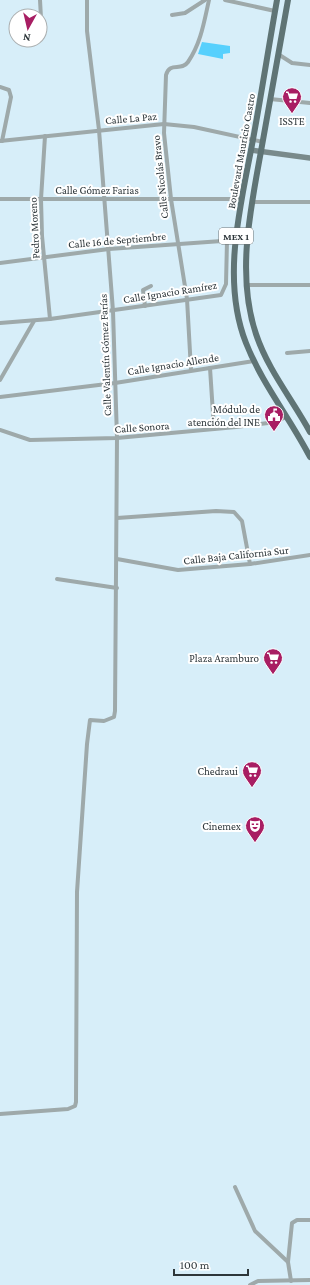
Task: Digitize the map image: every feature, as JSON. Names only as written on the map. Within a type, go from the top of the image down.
[{"type":"main road","name":"Boulevard Mauricio Castro","points":[[277,0],[242,199],[234,267],[237,307],[246,343],[254,360],[310,456]]},
{"type":"main road","name":"Boulevard Mauricio Castro","points":[[288,0],[253,202],[246,253],[246,285],[249,308],[262,351],[274,375],[308,423],[310,432]]},
{"type":"street","name":"Calle Valentín Gómez Farías","points":[[0,1114],[68,1109],[75,1106],[77,892],[86,744],[90,720],[108,720],[114,717],[115,711],[117,438],[114,383],[113,311],[99,130],[87,31],[87,0]]},
{"type":"street","points":[[172,15],[186,13],[205,0]]},
{"type":"street","name":"Calle Nicolás Bravo","points":[[191,370],[188,299],[171,199],[164,124],[167,70],[170,68],[182,67],[187,64],[201,38],[209,0]]},
{"type":"street","points":[[225,0],[275,11]]},
{"type":"street","points":[[278,54],[292,64],[310,65]]},
{"type":"street","points":[[0,86],[9,90],[11,98],[1,141]]},
{"type":"street","points":[[270,99],[310,103]]},
{"type":"street","name":"Calle La Paz","points":[[1,141],[164,124],[202,128],[263,142]]},
{"type":"street","name":"Pedro Moreno","points":[[45,136],[41,199],[44,256],[50,319]]},
{"type":"street","points":[[251,150],[310,158]]},
{"type":"street","name":"Calle Gómez Farias","points":[[0,199],[242,199]]},
{"type":"street","points":[[253,202],[310,202]]},
{"type":"street","name":"Calle 16 de Septiembre","points":[[0,263],[44,256],[109,249],[236,240]]},
{"type":"street","name":"Calle Ignacio Ramírez","points":[[0,323],[34,321],[113,311],[223,293],[226,284],[227,241]]},
{"type":"street","points":[[246,285],[310,285]]},
{"type":"street","points":[[145,306],[143,290],[151,286]]},
{"type":"street","points":[[0,380],[1,375],[34,321]]},
{"type":"street","points":[[287,353],[310,351]]},
{"type":"street","name":"Calle Ignacio Allende","points":[[0,397],[114,383],[254,360]]},
{"type":"street","points":[[210,368],[214,429]]},
{"type":"street","name":"Calle Sonora","points":[[0,430],[30,440],[117,438],[268,423],[287,417]]},
{"type":"street","points":[[117,518],[229,511],[237,514],[242,521],[250,564]]},
{"type":"street","name":"Calle Baja California Sur","points":[[117,559],[178,570],[250,564],[310,555]]},
{"type":"street","points":[[57,579],[117,588]]},
{"type":"street","points":[[235,1187],[255,1231],[288,1262]]},
{"type":"street","points":[[291,1281],[288,1262],[292,1222],[297,1220],[310,1220]]},
{"type":"street","points":[[250,1285],[258,1281],[291,1281],[301,1283],[310,1280]]},
{"type":"shaded area","points":[[202,42],[230,46],[230,53],[223,54],[223,59],[198,54]]},
{"type":"place","name":"ISSTE","points":[[292,114]]},
{"type":"place","name":"Módulo de atención del INE","points":[[274,432]]},
{"type":"place","name":"Plaza Aramburo","points":[[273,675]]},
{"type":"place","name":"Chedraui","points":[[252,788]]},
{"type":"place","name":"Cinemex","points":[[255,843]]}]
